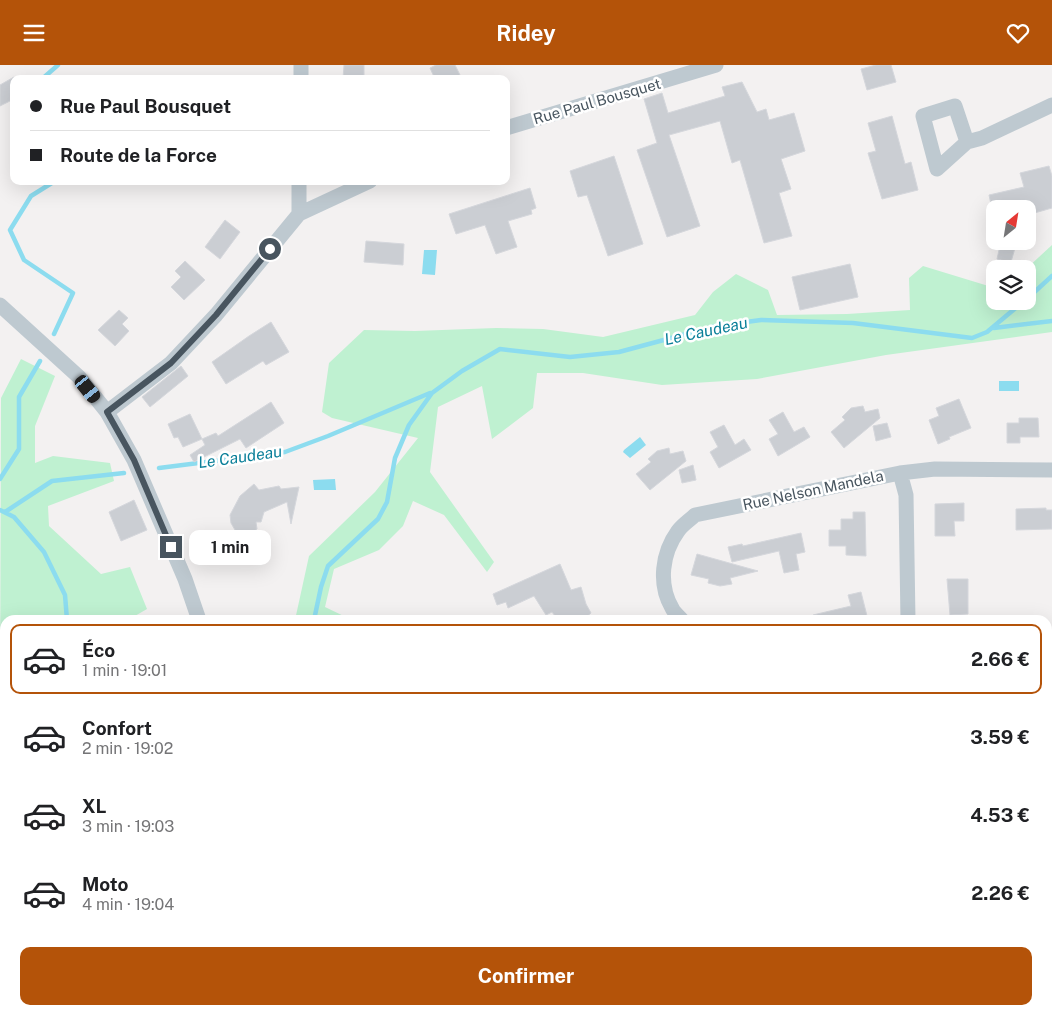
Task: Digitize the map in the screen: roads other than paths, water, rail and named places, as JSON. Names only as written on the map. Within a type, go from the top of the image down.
[{"type":"street","name":"Rue Paul Bousquet","points":[[510,126],[716,65]]},
{"type":"street","points":[[967,142],[982,138],[1052,105]]},
{"type":"street","points":[[299,185],[299,214]]},
{"type":"street","points":[[107,412],[171,363],[216,315],[299,214],[361,185]]},
{"type":"street","points":[[0,305],[79,377],[107,412],[144,482],[185,579],[197,615]]},
{"type":"street","name":"Rue Nelson Mandela","points":[[677,615],[672,609],[662,581],[665,560],[671,543],[679,529],[695,515],[900,473],[934,469],[1052,470]]},
{"type":"street","points":[[900,473],[906,495],[908,615]]},
{"type":"water","points":[[424,250],[437,250],[435,275],[422,274]]},
{"type":"water","points":[[999,381],[1019,381],[1019,391],[999,391]]},
{"type":"water","points":[[640,437],[646,445],[630,458],[623,452]]},
{"type":"water","points":[[335,479],[336,490],[314,490],[313,480]]},
{"type":"waterway","points":[[47,75],[58,65]]},
{"type":"waterway","points":[[49,185],[31,196],[10,230],[24,260],[73,293],[54,334]]},
{"type":"waterway","name":"Le Caudeau","points":[[1036,291],[1052,276]]},
{"type":"waterway","name":"Le Caudeau","points":[[315,615],[328,566],[378,519],[387,502],[395,458],[409,425],[432,393],[462,371],[500,349],[570,357],[619,352],[716,326],[761,320],[853,323],[972,338],[987,332],[1013,310]]},
{"type":"waterway","name":"Le Caudeau","points":[[994,328],[1052,321]]},
{"type":"waterway","points":[[0,479],[19,449],[19,397],[40,361]]},
{"type":"waterway","name":"Le Caudeau","points":[[159,468],[285,452],[430,393]]},
{"type":"waterway","name":"Le Caudeau","points":[[5,512],[52,481],[124,473]]},
{"type":"waterway","name":"Le Caudeau","points":[[0,510],[14,517],[44,552],[65,595],[67,615]]}]
